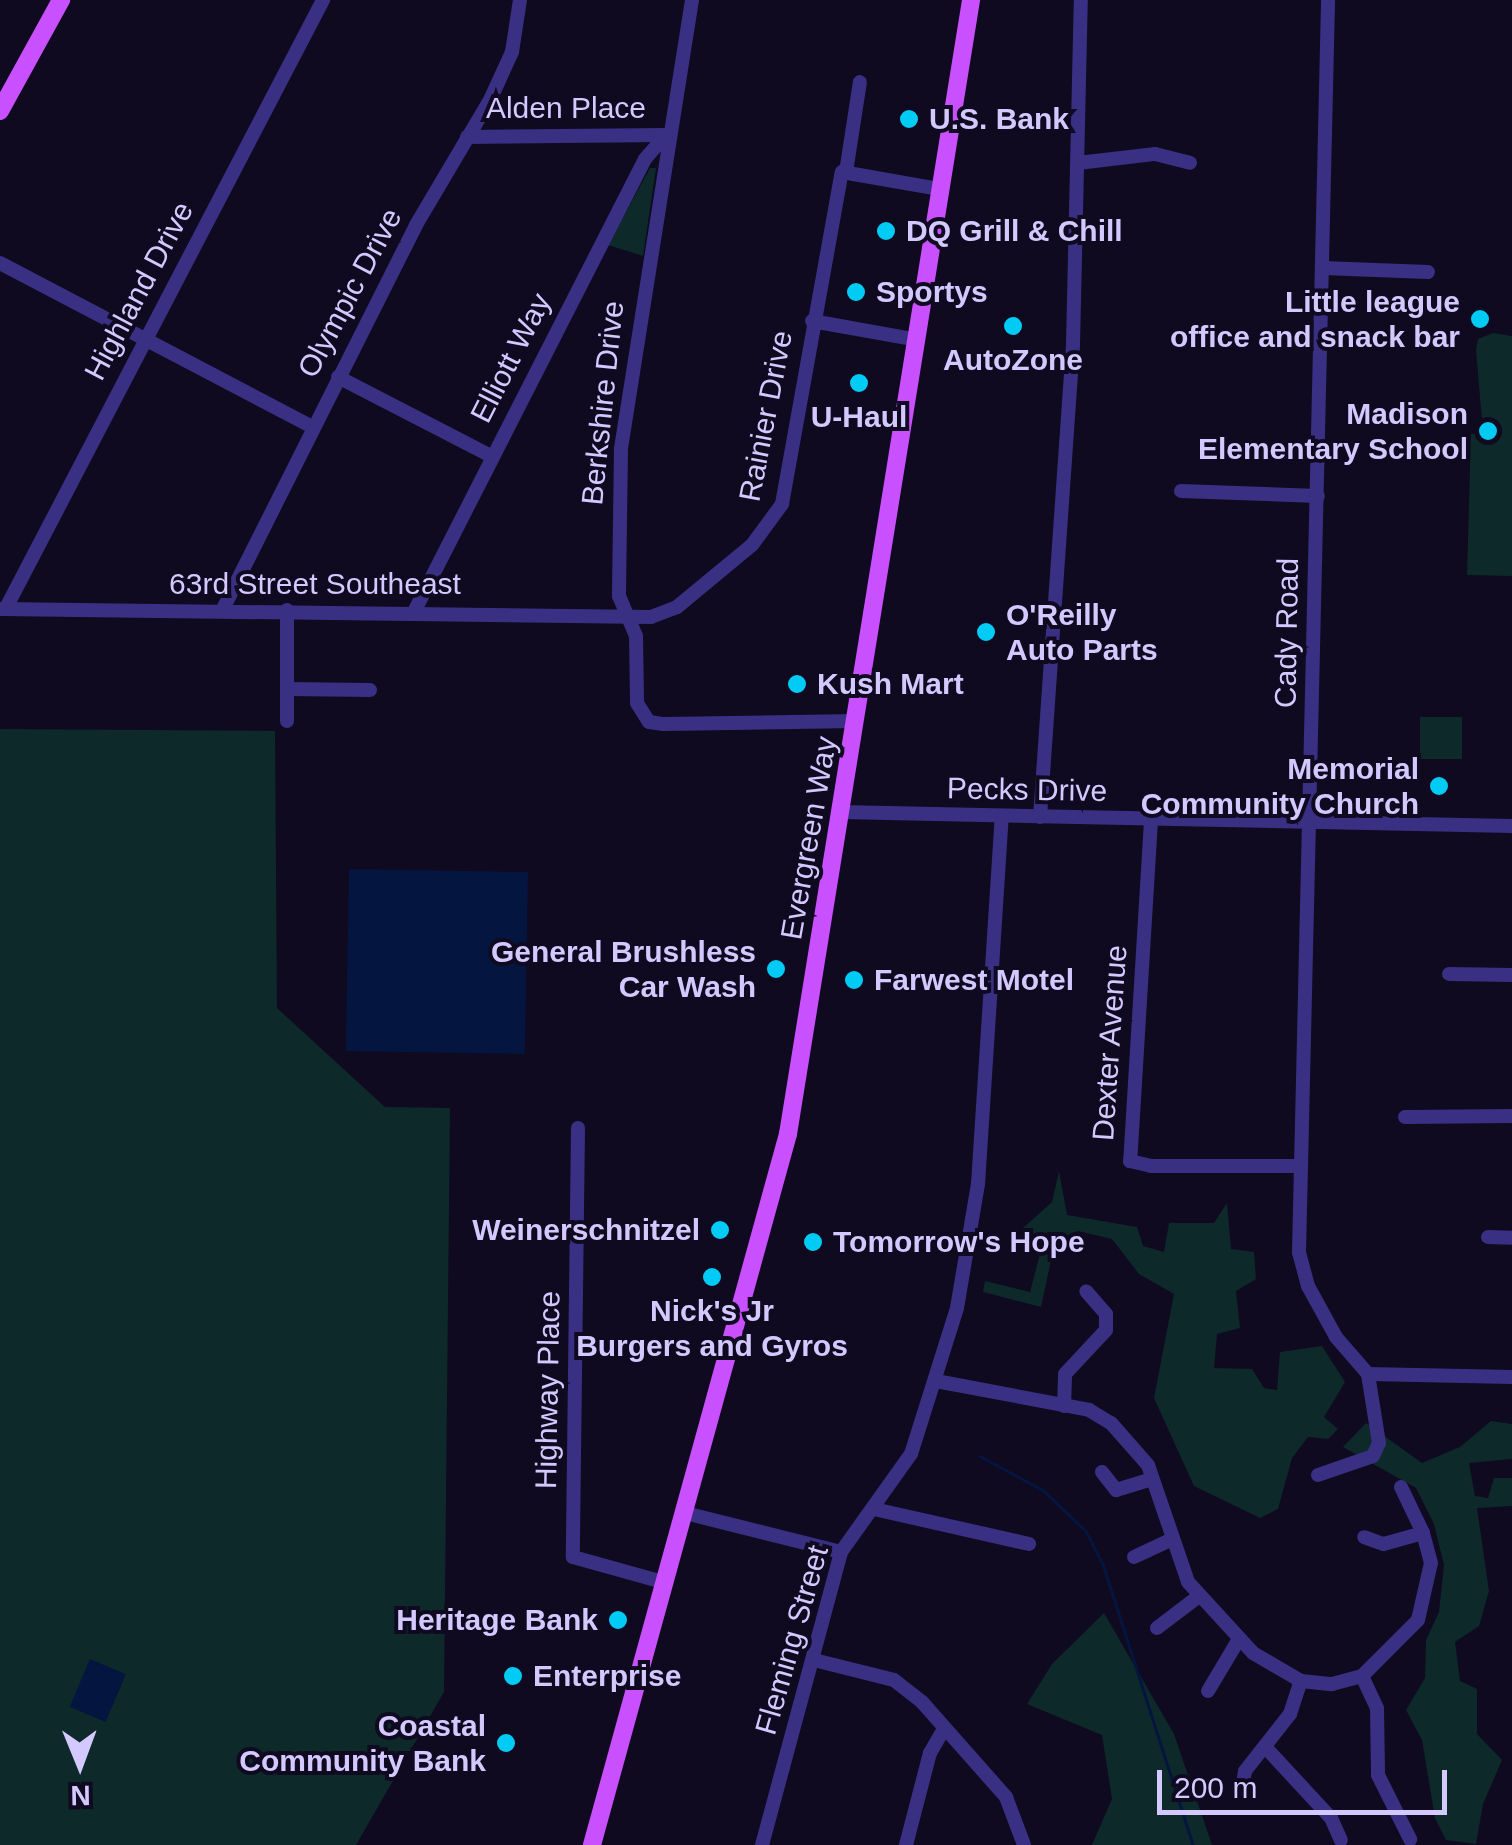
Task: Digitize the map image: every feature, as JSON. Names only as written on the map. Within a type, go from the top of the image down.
[{"type":"main road","points":[[0,111],[61,0]]},
{"type":"main road","name":"Evergreen Way","points":[[592,1845],[788,1134],[971,0]]},
{"type":"street","name":"Highland Drive","points":[[3,608],[323,0]]},
{"type":"street","name":"Olympic Drive","points":[[222,612],[311,426],[512,52],[520,0]]},
{"type":"street","name":"Berkshire Drive","points":[[692,0],[666,135],[620,449],[619,596],[629,615],[637,703],[649,722],[856,722]]},
{"type":"street","points":[[1040,817],[1073,344],[1081,0]]},
{"type":"street","name":"Cady Road","points":[[1328,0],[1298,1252],[1308,1286],[1336,1337],[1368,1374]]},
{"type":"street","name":"Rainier Drive","points":[[629,615],[652,617],[677,607],[772,522],[782,504],[812,322],[846,172],[860,82]]},
{"type":"street","name":"Alden Place","points":[[466,136],[666,135]]},
{"type":"street","name":"Elliott Way","points":[[414,612],[645,160],[666,135]]},
{"type":"street","points":[[1078,163],[1156,154],[1190,163]]},
{"type":"street","points":[[846,172],[939,189]]},
{"type":"street","points":[[0,262],[311,426]]},
{"type":"street","points":[[1324,268],[1428,272]]},
{"type":"street","points":[[812,322],[914,339]]},
{"type":"street","points":[[338,377],[491,456]]},
{"type":"street","points":[[1181,491],[1318,496]]},
{"type":"street","name":"63rd Street Southeast","points":[[3,608],[629,615]]},
{"type":"street","points":[[287,610],[287,721]]},
{"type":"street","points":[[287,689],[370,690]]},
{"type":"street","name":"Pecks Drive","points":[[840,812],[1512,826]]},
{"type":"street","name":"Fleming Street","points":[[762,1845],[841,1552],[911,1454],[936,1381],[970,1247],[978,1184],[1002,817]]},
{"type":"street","name":"Dexter Avenue","points":[[1152,821],[1130,1161],[1151,1166],[1298,1166]]},
{"type":"street","points":[[1449,974],[1512,975]]},
{"type":"street","points":[[1405,1117],[1512,1116]]},
{"type":"street","name":"Highway Place","points":[[578,1128],[574,1557],[666,1583]]},
{"type":"street","points":[[1488,1237],[1512,1238]]},
{"type":"street","points":[[1064,1406],[1066,1374],[1106,1330],[1106,1314],[1086,1291]]},
{"type":"street","points":[[1318,1475],[1373,1456],[1376,1426],[1368,1374],[1512,1377]]},
{"type":"street","points":[[936,1381],[1089,1410],[1111,1423],[1132,1442],[1151,1479],[1169,1540],[1199,1596],[1238,1639],[1301,1681],[1362,1676],[1418,1620],[1427,1599],[1431,1563],[1424,1533],[1402,1486]]},
{"type":"street","points":[[1102,1472],[1116,1490],[1151,1479]]},
{"type":"street","points":[[874,1509],[1029,1544]]},
{"type":"street","points":[[685,1513],[841,1552]]},
{"type":"street","points":[[1364,1537],[1383,1544],[1424,1533]]},
{"type":"street","points":[[1134,1556],[1169,1540]]},
{"type":"street","points":[[1157,1628],[1199,1596]]},
{"type":"street","points":[[1208,1691],[1238,1639]]},
{"type":"street","points":[[814,1660],[894,1680],[1006,1797],[1024,1845]]},
{"type":"street","points":[[1362,1676],[1377,1708],[1378,1775],[1410,1839]]},
{"type":"street","points":[[1243,1784],[1245,1770],[1268,1750],[1301,1681]]},
{"type":"street","points":[[906,1845],[930,1753],[944,1728]]},
{"type":"street","points":[[1268,1750],[1331,1818],[1341,1840]]},
{"type":"green space","points":[[650,168],[656,168],[643,256],[608,245]]},
{"type":"green space","points":[[1493,333],[1512,336],[1512,576],[1467,575],[1471,434],[1483,432],[1476,350],[1478,339]]},
{"type":"green space","points":[[1420,717],[1462,717],[1462,759],[1420,759]]},
{"type":"green space","points":[[0,729],[275,731],[277,1008],[385,1107],[450,1108],[444,1692],[356,1845],[0,1845]]},
{"type":"green space","points":[[1059,1171],[1067,1215],[1137,1227],[1143,1246],[1164,1252],[1169,1223],[1214,1223],[1227,1203],[1231,1249],[1254,1252],[1256,1279],[1236,1291],[1240,1328],[1217,1334],[1214,1368],[1252,1369],[1264,1388],[1277,1390],[1280,1352],[1322,1346],[1345,1382],[1324,1417],[1338,1429],[1328,1439],[1308,1437],[1292,1458],[1278,1509],[1260,1518],[1194,1486],[1154,1398],[1174,1294],[1139,1274],[1112,1239],[1078,1231],[1055,1242],[1041,1307],[983,1292],[985,1281],[1030,1292],[1041,1250],[1022,1229],[1052,1202]]},
{"type":"green space","points":[[1491,1421],[1512,1424],[1512,1459],[1469,1463],[1475,1496],[1488,1498],[1494,1478],[1512,1478],[1512,1506],[1477,1508],[1489,1591],[1479,1626],[1455,1642],[1460,1681],[1477,1689],[1477,1734],[1502,1760],[1483,1804],[1476,1844],[1446,1840],[1435,1818],[1422,1740],[1406,1710],[1425,1678],[1426,1640],[1439,1612],[1444,1565],[1434,1524],[1416,1488],[1343,1447],[1366,1423],[1422,1463],[1460,1447]]},
{"type":"green space","points":[[1104,1613],[1174,1734],[1212,1845],[1092,1845],[1112,1799],[1102,1735],[1027,1704],[1052,1664]]},
{"type":"water","points":[[349,869],[528,872],[525,1054],[346,1051]]},
{"type":"water","points":[[90,1659],[126,1674],[106,1722],[70,1707]]},
{"type":"waterway","points":[[980,1456],[1043,1490],[1086,1531],[1103,1564],[1193,1845]]},
{"type":"place","name":"U.S. Bank","points":[[909,119]]},
{"type":"place","name":"DQ Grill & Chill","points":[[886,231]]},
{"type":"place","name":"Sportys","points":[[856,292]]},
{"type":"place","name":"Little league office and snack bar","points":[[1480,319]]},
{"type":"place","name":"AutoZone","points":[[1013,326]]},
{"type":"place","name":"U-Haul","points":[[859,383]]},
{"type":"place","name":"Madison Elementary School","points":[[1488,431]]},
{"type":"place","name":"O'Reilly Auto Parts","points":[[986,632]]},
{"type":"place","name":"Kush Mart","points":[[797,684]]},
{"type":"place","name":"Memorial Community Church","points":[[1439,786]]},
{"type":"place","name":"General Brushless Car Wash","points":[[776,969]]},
{"type":"place","name":"Farwest Motel","points":[[854,980]]},
{"type":"place","name":"Weinerschnitzel","points":[[720,1230]]},
{"type":"place","name":"Tomorrow's Hope","points":[[813,1242]]},
{"type":"place","name":"Nick's Jr Burgers and Gyros","points":[[712,1277]]},
{"type":"place","name":"Heritage Bank","points":[[618,1620]]},
{"type":"place","name":"Enterprise","points":[[513,1676]]},
{"type":"place","name":"Coastal Community Bank","points":[[506,1743]]}]
